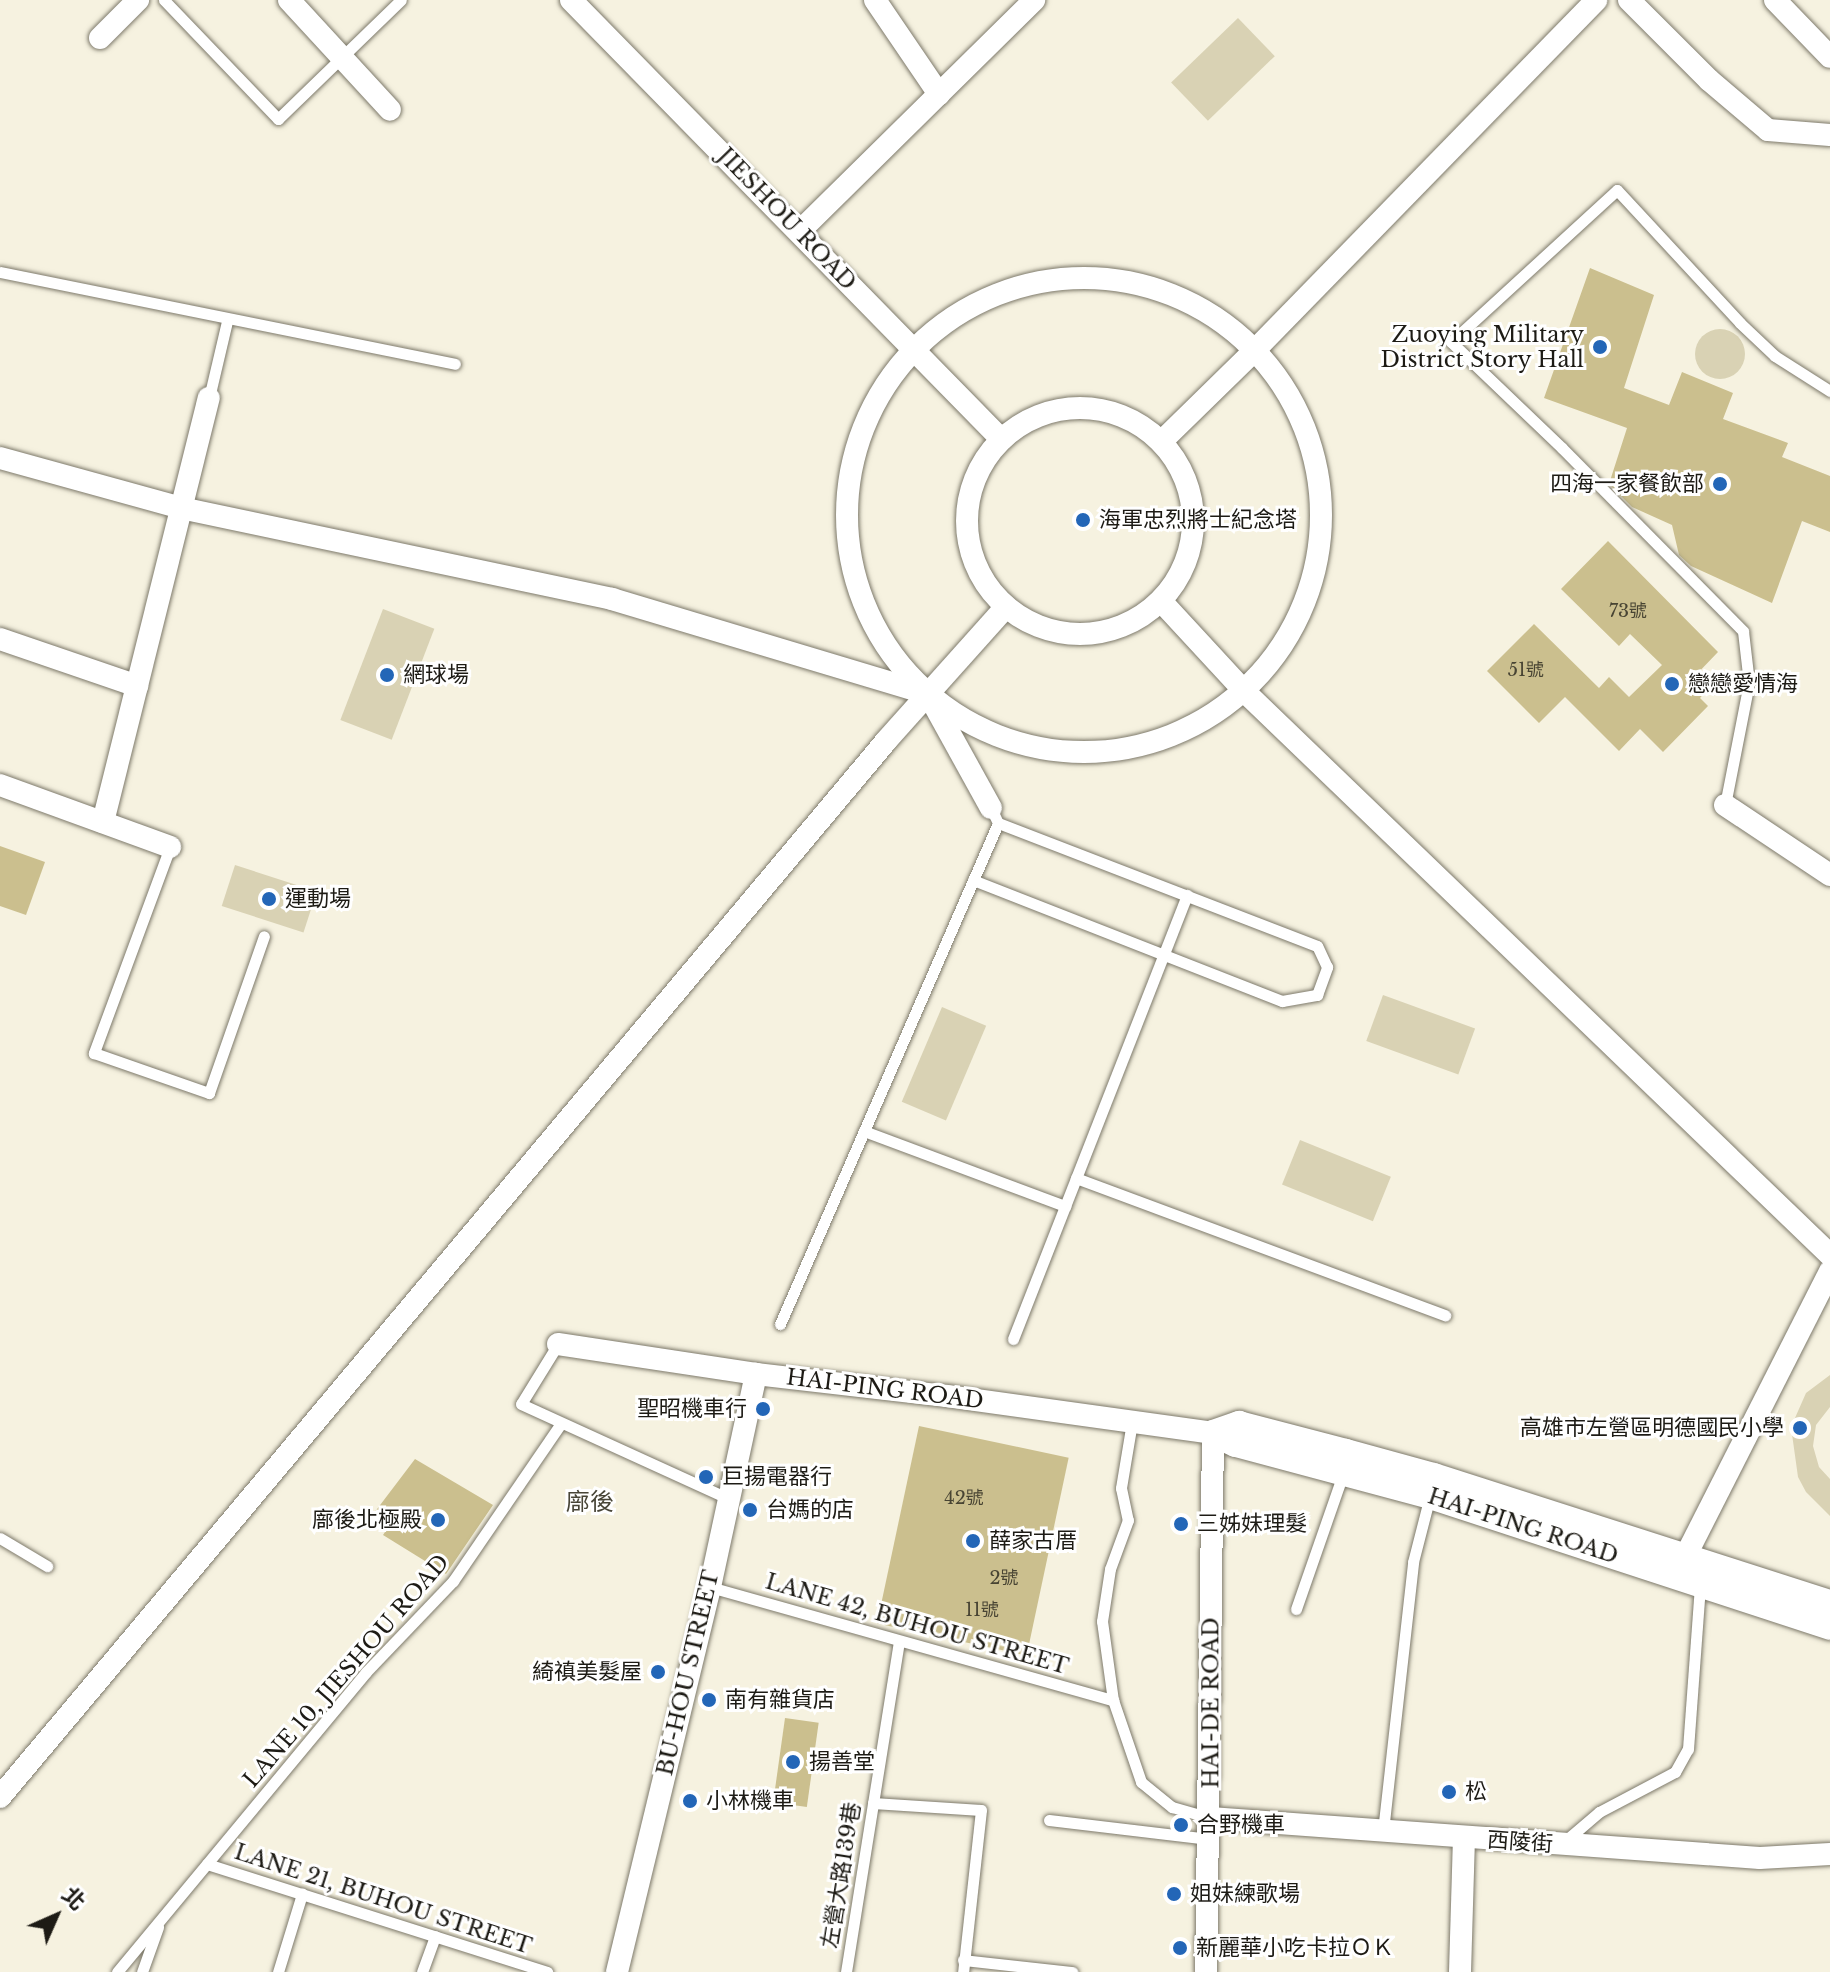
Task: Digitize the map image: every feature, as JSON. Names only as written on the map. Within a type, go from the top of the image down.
[{"type":"street","points":[[100,38],[138,0]]},
{"type":"street","points":[[289,0],[390,110]]},
{"type":"street","name":"JIESHOU ROAD","points":[[571,0],[1001,439]]},
{"type":"street","points":[[875,0],[939,94]]},
{"type":"street","points":[[800,231],[1034,0]]},
{"type":"street","points":[[1161,442],[1254,351],[1596,0]]},
{"type":"street","points":[[1629,0],[1709,80],[1768,130],[1830,135]]},
{"type":"street","points":[[1775,0],[1830,57]]},
{"type":"street","points":[[1063,279],[1091,279],[1147,287],[1186,302],[1222,324],[1254,351],[1280,384],[1300,421],[1314,461],[1320,502],[1319,544],[1311,585],[1288,636],[1273,660],[1244,691],[1205,720],[1160,740],[1100,751],[1063,752],[1014,742],[968,722],[928,694],[891,653],[864,604],[849,551],[847,496],[857,442],[874,404],[914,348],[946,321],[982,300],[1022,286],[1063,279]]},
{"type":"street","points":[[103,822],[209,398]]},
{"type":"street","points":[[1081,408],[1110,412],[1137,424],[1161,442],[1181,470],[1192,504],[1193,539],[1182,572],[1161,601],[1134,621],[1103,633],[1080,634],[1036,625],[1006,607],[989,588],[975,564],[968,538],[967,511],[973,485],[984,460],[1001,439],[1038,416],[1081,408]]},
{"type":"street","points":[[0,458],[181,508],[612,599],[928,694],[994,815]]},
{"type":"street","points":[[1161,601],[1244,691],[1830,1255]]},
{"type":"street","points":[[0,1797],[928,694],[1006,607]]},
{"type":"street","points":[[0,639],[137,686]]},
{"type":"street","points":[[0,785],[170,847]]},
{"type":"street","points":[[1725,805],[1830,875]]},
{"type":"street","points":[[1692,1569],[1830,1271]]},
{"type":"street","name":"HAI-PING ROAD","points":[[558,1344],[756,1374],[1213,1433],[1239,1424],[1345,1462],[1432,1486],[1692,1569],[1830,1603]]},
{"type":"street","name":"BU-HOU STREET","points":[[617,1972],[710,1587],[756,1374]]},
{"type":"street","name":"HAI-DE ROAD","points":[[1206,1972],[1213,1433]]},
{"type":"street","name":"HAI-PING ROAD","points":[[1692,1569],[1830,1627]]},
{"type":"street","name":"西陵街","points":[[1210,1828],[1383,1831],[1760,1858],[1830,1854]]},
{"type":"street","points":[[1460,1972],[1464,1837]]},
{"type":"lane","points":[[164,0],[278,119],[401,0]]},
{"type":"lane","points":[[1725,805],[1749,683],[1743,631],[1451,342],[1617,190],[1740,323],[1775,356],[1830,391]]},
{"type":"lane","points":[[0,272],[227,321],[455,364]]},
{"type":"lane","points":[[209,398],[227,321]]},
{"type":"lane","points":[[780,1324],[973,880],[994,815],[1317,946],[1327,967],[1317,995],[1282,1001],[973,880]]},
{"type":"lane","points":[[170,847],[94,1053],[209,1093],[264,936]]},
{"type":"lane","points":[[1013,1339],[1187,895]]},
{"type":"lane","points":[[864,1131],[1065,1206]]},
{"type":"lane","points":[[1076,1178],[1445,1315]]},
{"type":"lane","points":[[558,1344],[521,1404],[727,1498]]},
{"type":"lane","points":[[1132,1422],[1121,1488],[1128,1520],[1110,1569],[1102,1621],[1113,1700],[1141,1782],[1172,1807],[1210,1828]]},
{"type":"lane","name":"LANE 10, JIESHOU ROAD","points":[[117,1972],[366,1672],[453,1581],[561,1423]]},
{"type":"lane","points":[[1296,1609],[1345,1462]]},
{"type":"lane","points":[[1383,1831],[1413,1562],[1432,1486]]},
{"type":"lane","points":[[0,1538],[47,1566]]},
{"type":"lane","points":[[1560,1845],[1599,1812],[1675,1772],[1688,1749],[1692,1569]]},
{"type":"lane","name":"LANE 42, BUHOU STREET","points":[[710,1587],[1113,1700]]},
{"type":"lane","name":"左營大路139巷","points":[[846,1972],[899,1642]]},
{"type":"lane","points":[[873,1803],[981,1810],[963,1966],[1072,1972]]},
{"type":"lane","points":[[1049,1820],[1210,1828]]},
{"type":"lane","name":"LANE 21, BUHOU STREET","points":[[207,1864],[547,1972]]},
{"type":"lane","points":[[278,1972],[302,1894]]},
{"type":"lane","points":[[142,1972],[161,1919]]},
{"type":"lane","points":[[422,1972],[435,1936]]},
{"type":"shaded area","points":[[1238,18],[1275,56],[1208,121],[1171,83]]},
{"type":"shaded area","points":[[1720,329],[1738,336],[1745,354],[1738,372],[1720,379],[1702,372],[1695,354],[1702,336]]},
{"type":"shaded area","name":"網球場","points":[[383,609],[434,629],[392,740],[340,720]]},
{"type":"shaded area","name":"運動場","points":[[235,865],[317,892],[304,932],[222,906]]},
{"type":"shaded area","points":[[1383,995],[1475,1029],[1458,1075],[1366,1041]]},
{"type":"shaded area","points":[[942,1007],[986,1026],[946,1121],[902,1102]]},
{"type":"shaded area","points":[[1300,1140],[1391,1177],[1373,1221],[1282,1185]]},
{"type":"shaded area","points":[[1830,1375],[1830,1407],[1816,1425],[1813,1446],[1819,1467],[1830,1479],[1830,1516],[1806,1492],[1798,1477],[1791,1427],[1806,1393]]},
{"type":"building","name":"四海一家餐飲部","points":[[1590,268],[1654,295],[1624,388],[1669,405],[1682,372],[1733,393],[1723,419],[1788,443],[1782,457],[1830,476],[1830,532],[1802,521],[1772,603],[1691,566],[1679,555],[1672,525],[1632,507],[1609,484],[1627,428],[1544,398]]},
{"type":"building","points":[[1608,541],[1718,652],[1694,677],[1707,690],[1700,698],[1708,706],[1663,752],[1640,729],[1619,751],[1565,697],[1539,723],[1487,671],[1534,624],[1599,688],[1609,677],[1629,697],[1662,665],[1630,634],[1619,646],[1561,589]]},
{"type":"building","points":[[0,846],[45,862],[26,915],[0,906]]},
{"type":"building","name":"薛家古厝","points":[[919,1426],[1069,1458],[1027,1655],[877,1624]]},
{"type":"building","name":"廍後北極殿","points":[[415,1459],[493,1505],[446,1574],[383,1535],[385,1532],[368,1521]]},
{"type":"building","name":"揚善堂","points":[[785,1718],[819,1723],[807,1807],[773,1802]]},
{"type":"place","name":"Zuoying Military District Story Hall","points":[[1600,347]]},
{"type":"place","name":"四海一家餐飲部","points":[[1720,484]]},
{"type":"place","name":"海軍忠烈將士紀念塔","points":[[1083,520]]},
{"type":"place","name":"網球場","points":[[387,675]]},
{"type":"place","name":"戀戀愛情海","points":[[1672,684]]},
{"type":"place","name":"運動場","points":[[269,899]]},
{"type":"place","name":"聖昭機車行","points":[[763,1409]]},
{"type":"place","name":"高雄市左營區明德國民小學","points":[[1800,1428]]},
{"type":"place","name":"巨揚電器行","points":[[706,1477]]},
{"type":"place","name":"台媽的店","points":[[750,1510]]},
{"type":"place","name":"廍後北極殿","points":[[438,1520]]},
{"type":"place","name":"三姊妹理髮","points":[[1181,1524]]},
{"type":"place","name":"薛家古厝","points":[[973,1541]]},
{"type":"place","name":"綺禛美髮屋","points":[[658,1672]]},
{"type":"place","name":"南有雜貨店","points":[[709,1700]]},
{"type":"place","name":"揚善堂","points":[[793,1762]]},
{"type":"place","name":"松","points":[[1449,1792]]},
{"type":"place","name":"小林機車","points":[[690,1801]]},
{"type":"place","name":"合野機車","points":[[1181,1825]]},
{"type":"place","name":"姐妹練歌場","points":[[1174,1894]]},
{"type":"place","name":"新麗華小吃卡拉ＯＫ","points":[[1180,1948]]},
{"type":"district","name":"廍後","points":[[590,1502]]}]
